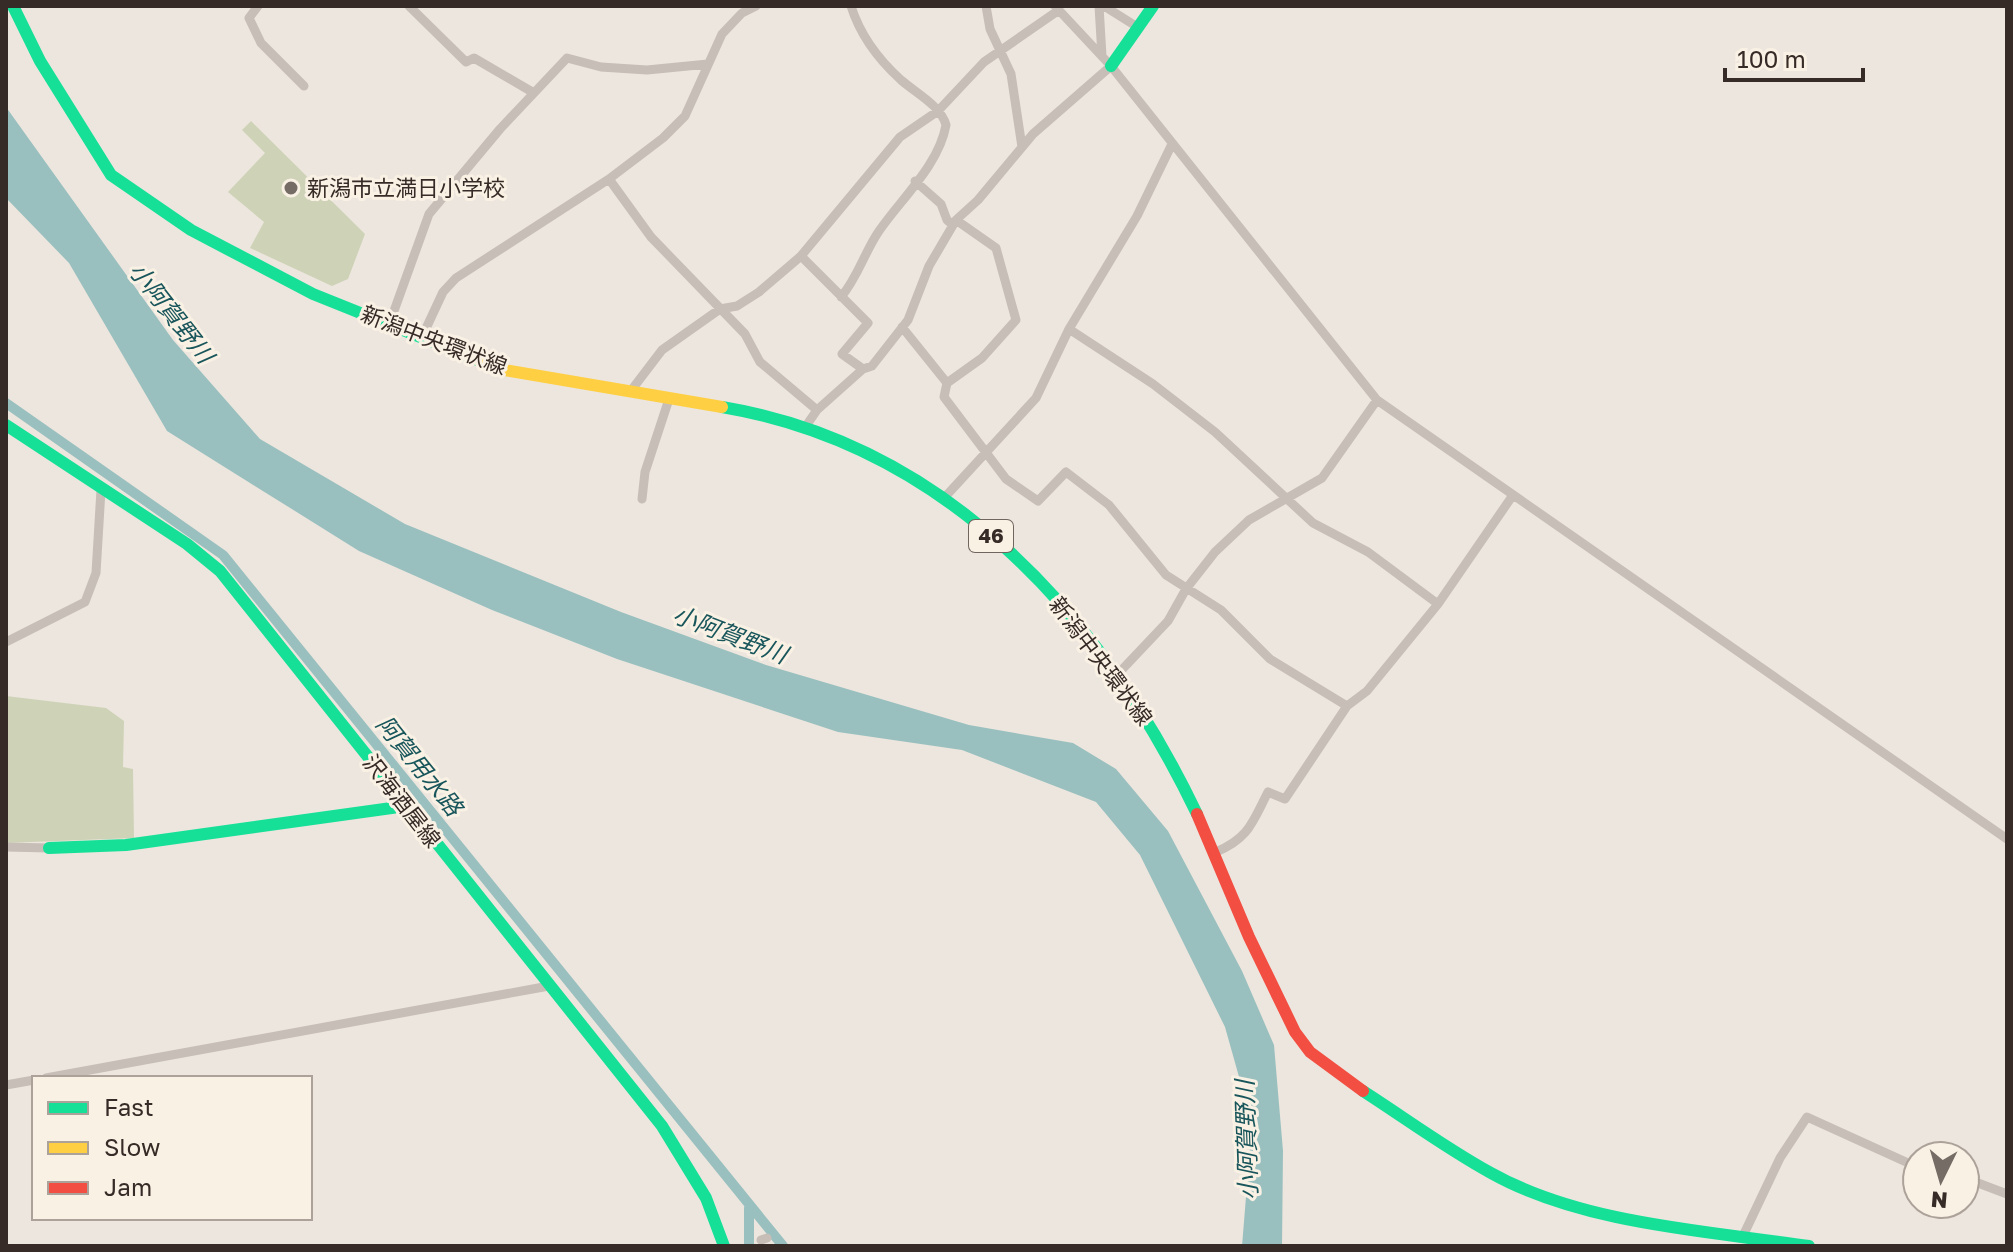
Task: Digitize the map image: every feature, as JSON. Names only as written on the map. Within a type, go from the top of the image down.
[{"type":"main road","name":"新潟中央環状線","points":[[13,6],[40,61],[111,175],[191,230],[246,260],[313,294],[390,322],[504,370],[759,413],[806,426],[883,458],[945,497],[1015,557],[1071,614],[1145,715],[1171,759],[1216,852],[1249,937],[1282,1009],[1310,1052],[1329,1068],[1511,1183],[1625,1218],[1809,1246]]},
{"type":"main road","points":[[1106,61],[1139,28],[1153,6]]},
{"type":"main road","name":"沢海酒屋線","points":[[6,425],[187,544],[220,571],[701,1181],[716,1215],[724,1246]]},
{"type":"main road","points":[[49,848],[126,845],[406,806]]},
{"type":"street","points":[[258,6],[249,18],[253,31],[304,86]]},
{"type":"street","points":[[409,6],[466,62],[474,58],[534,93]]},
{"type":"street","points":[[422,337],[443,292],[456,278],[609,179],[685,116],[722,34],[739,9],[756,6]]},
{"type":"street","points":[[841,297],[857,274],[877,234],[943,137],[946,125],[938,111],[883,62],[866,39],[851,6]]},
{"type":"street","points":[[986,6],[990,29],[1011,74],[1022,147]]},
{"type":"street","points":[[1101,6],[1139,28]]},
{"type":"street","points":[[806,426],[817,410],[863,369],[872,366],[902,327],[955,222],[1022,147],[1106,61],[1101,6]]},
{"type":"street","points":[[630,392],[662,350],[720,309],[737,306],[759,292],[801,256],[878,159],[900,137],[938,111],[1001,49],[1057,8],[1106,61],[1377,400],[2007,839]]},
{"type":"street","points":[[390,322],[429,214],[567,58],[601,67],[647,70],[708,64]]},
{"type":"street","points":[[945,497],[1036,398],[1069,329],[1103,279],[1172,144]]},
{"type":"street","points":[[609,179],[651,237],[745,334],[760,362],[817,410]]},
{"type":"street","points":[[915,181],[941,204],[947,220],[996,248],[1016,320],[1006,327],[982,358],[947,383],[944,397],[1006,479],[1038,501],[1066,472],[1098,493],[1166,575],[1221,610],[1270,659],[1347,706]]},
{"type":"street","points":[[801,256],[868,323],[842,354],[863,369]]},
{"type":"street","points":[[902,327],[947,383]]},
{"type":"street","points":[[1069,329],[1153,384],[1215,432],[1313,523],[1368,552],[1438,604]]},
{"type":"street","points":[[642,499],[645,472],[669,399]]},
{"type":"street","points":[[1115,677],[1168,621],[1186,589],[1215,552],[1249,520],[1322,478],[1377,400]]},
{"type":"street","points":[[6,642],[85,602],[96,573],[101,490]]},
{"type":"street","points":[[1216,852],[1237,843],[1246,834],[1268,792],[1285,799],[1347,706],[1367,691],[1438,604],[1513,495]]},
{"type":"street","points":[[6,847],[49,848]]},
{"type":"street","points":[[57,1076],[549,986]]},
{"type":"street","points":[[6,1085],[32,1080]]},
{"type":"street","points":[[1743,1236],[1780,1158],[1807,1117],[1901,1160]]},
{"type":"street","points":[[1981,1184],[2007,1194]]},
{"type":"green space","points":[[251,121],[365,234],[348,279],[332,286],[250,248],[264,222],[228,192],[265,153],[242,130]]},
{"type":"green space","points":[[6,696],[106,708],[124,721],[123,767],[133,769],[134,838],[6,843]]},
{"type":"water","points":[[6,107],[173,340],[260,439],[405,524],[621,612],[766,665],[969,725],[1073,743],[1116,769],[1168,831],[1242,971],[1274,1045],[1283,1151],[1282,1246],[1242,1246],[1252,1123],[1225,1027],[1140,855],[1096,802],[962,750],[838,732],[617,659],[492,610],[359,551],[167,431],[69,263],[6,198]]},
{"type":"waterway","name":"阿賀用水路","points":[[6,403],[223,555],[783,1246]]},
{"type":"waterway","points":[[749,1208],[749,1246]]},
{"type":"traffic: fast","points":[[13,6],[40,61],[111,175],[191,230],[313,294],[480,361]]},
{"type":"traffic: fast","points":[[1111,66],[1153,6]]},
{"type":"traffic: fast","points":[[722,407],[803,427],[878,459],[946,500],[1008,550],[1064,608],[1114,672],[1159,741],[1197,814]]},
{"type":"traffic: fast","points":[[6,425],[187,544],[220,571],[662,1126],[706,1198],[724,1246]]},
{"type":"traffic: fast","points":[[49,848],[126,845],[406,806]]},
{"type":"traffic: fast","points":[[1363,1091],[1491,1173],[1565,1204],[1646,1223],[1809,1246]]},
{"type":"traffic: slow","points":[[480,361],[504,370],[722,407]]},
{"type":"traffic: jam","points":[[1197,814],[1249,937],[1295,1032],[1310,1052],[1363,1091]]},
{"type":"place","name":"新潟市立満日小学校","points":[[291,188]]},
{"type":"water label","name":"小阿賀野川","points":[[171,313]]},
{"type":"water label","name":"小阿賀野川","points":[[730,635]]},
{"type":"water label","name":"小阿賀野川","points":[[1247,1140]]}]
